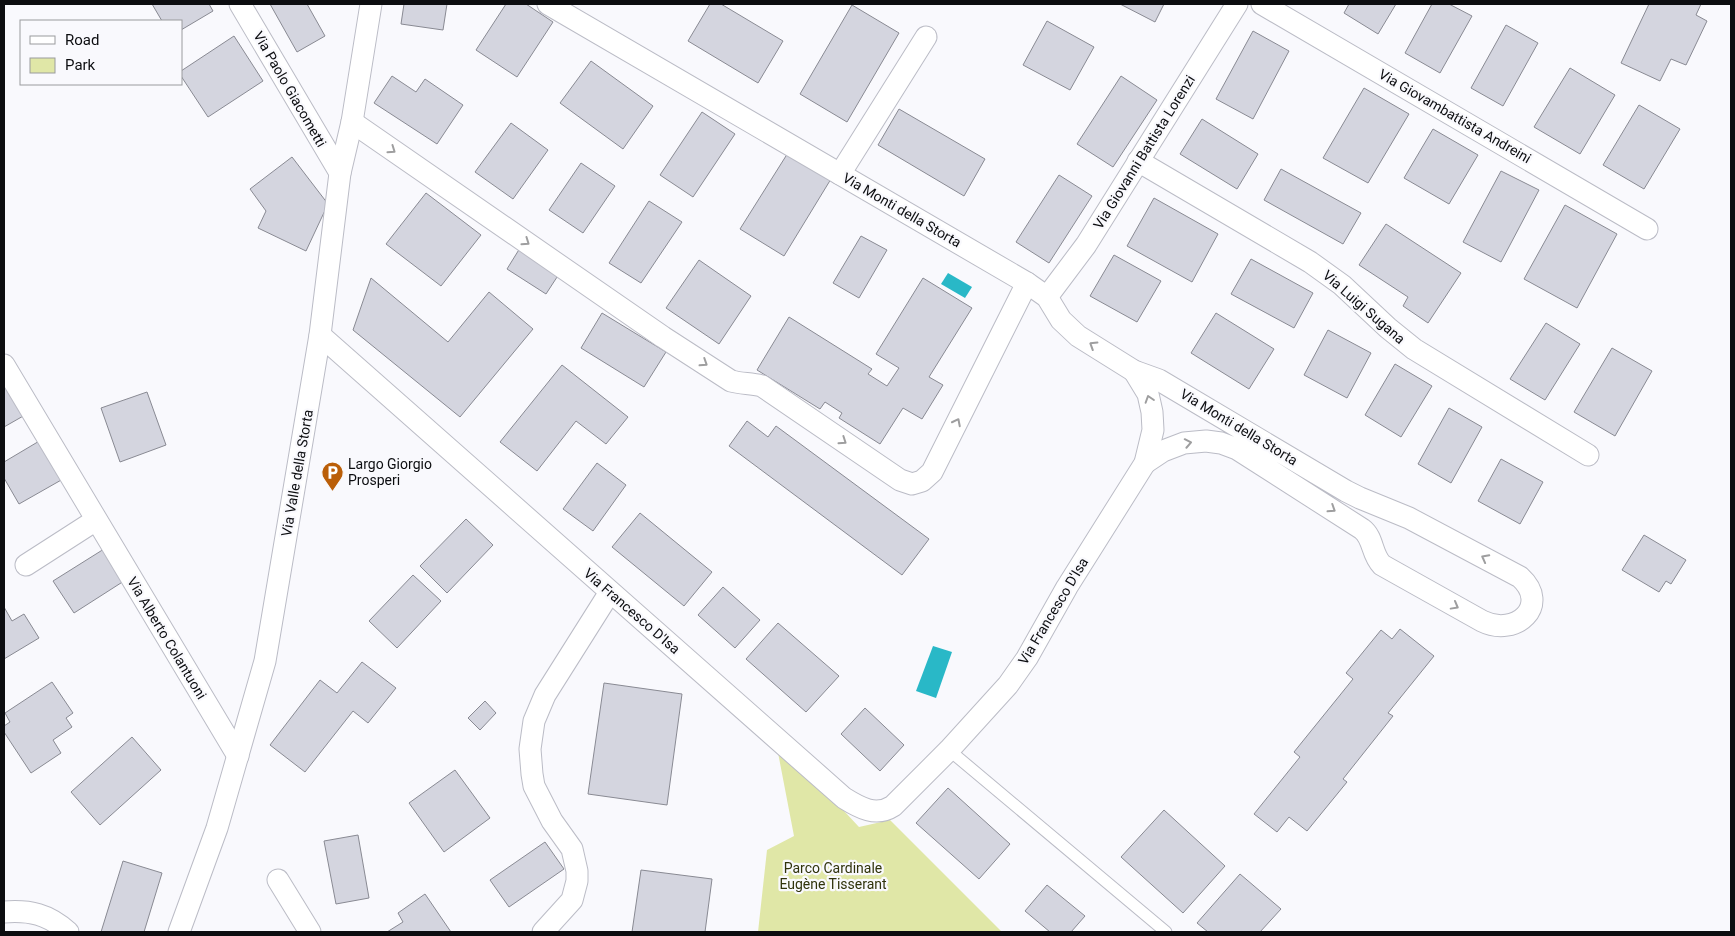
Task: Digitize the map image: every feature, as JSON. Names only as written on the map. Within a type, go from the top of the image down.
[{"type":"street","name":"Via Paolo Giacometti","points":[[240,4],[340,173]]},
{"type":"street","name":"Via Valle della Storta","points":[[179,932],[217,828],[265,661],[320,336],[340,173],[352,122],[371,4]]},
{"type":"street","name":"Via Monti della Storta","points":[[548,4],[1027,283],[1047,297],[1057,315],[1069,329],[1134,371],[1159,380],[1360,498],[1410,518],[1513,573],[1526,582],[1529,588],[1531,596],[1530,609],[1524,619],[1518,623],[1497,626],[1488,624],[1382,565],[1374,555],[1368,535],[1362,528],[1237,448],[1213,442],[1191,442],[1163,451],[1145,463]]},
{"type":"street","name":"Via Giovanni Battista Lorenzi","points":[[1047,297],[1086,244],[1237,4]]},
{"type":"street","name":"Via Giovambattista Andreini","points":[[1262,4],[1647,229]]},
{"type":"street","points":[[840,174],[926,37]]},
{"type":"street","points":[[352,122],[663,337],[731,381],[740,384],[747,382],[762,386],[900,480],[912,484],[922,481],[932,472],[1027,283]]},
{"type":"street","name":"Via Luigi Sugana","points":[[1138,161],[1310,262],[1342,285],[1388,328],[1414,349],[1588,455]]},
{"type":"street","name":"Via Francesco D'Isa","points":[[320,336],[844,798],[855,805],[876,812],[889,808],[949,750],[998,697],[1022,665],[1067,587],[1145,463]]},
{"type":"street","name":"Via Alberto Colantuoni","points":[[4,365],[238,756]]},
{"type":"street","points":[[1134,371],[1148,394],[1152,412],[1153,430],[1145,463]]},
{"type":"street","points":[[26,565],[96,520]]},
{"type":"street","points":[[543,932],[572,900],[578,881],[572,849],[549,815],[534,786],[530,761],[534,721],[544,695],[610,592]]},
{"type":"street","points":[[278,880],[310,932]]},
{"type":"street","points":[[4,912],[41,914],[68,932]]},
{"type":"lane","points":[[949,750],[1166,932]]},
{"type":"green space","name":"Parco Cardinale Eugène Tisserant","points":[[775,737],[859,827],[890,820],[1002,932],[758,932],[767,850],[794,836]]},
{"type":"water","points":[[948,273],[972,287],[965,298],[941,284]]},
{"type":"water","points":[[933,646],[952,652],[936,698],[916,691]]},
{"type":"building","points":[[152,4],[209,4],[213,11],[182,29],[182,20],[161,20]]},
{"type":"building","points":[[270,4],[307,4],[325,36],[297,52]]},
{"type":"building","points":[[404,4],[447,4],[443,30],[401,24]]},
{"type":"building","points":[[506,4],[526,4],[553,22],[517,77],[476,50]]},
{"type":"building","points":[[710,4],[721,4],[783,41],[758,83],[688,41]]},
{"type":"building","points":[[1120,4],[1164,4],[1155,22]]},
{"type":"building","points":[[1349,4],[1396,4],[1378,34],[1344,13]]},
{"type":"building","points":[[1432,4],[1449,4],[1472,16],[1440,73],[1405,53]]},
{"type":"building","points":[[1649,4],[1701,4],[1696,15],[1707,21],[1686,65],[1671,59],[1660,81],[1621,63]]},
{"type":"building","points":[[852,5],[899,33],[847,122],[800,94]]},
{"type":"building","points":[[1047,21],[1094,47],[1070,90],[1023,65]]},
{"type":"building","points":[[1506,25],[1538,43],[1503,106],[1471,88]]},
{"type":"building","points":[[1253,31],[1289,51],[1253,119],[1216,99]]},
{"type":"building","points":[[234,36],[263,81],[208,117],[182,78],[182,70]]},
{"type":"building","points":[[591,61],[653,106],[623,149],[560,103]]},
{"type":"building","points":[[1570,68],[1615,95],[1580,154],[1534,127]]},
{"type":"building","points":[[392,76],[416,92],[425,79],[463,105],[437,144],[374,103]]},
{"type":"building","points":[[1121,76],[1157,100],[1113,167],[1077,144]]},
{"type":"building","points":[[1364,88],[1409,114],[1368,183],[1323,158]]},
{"type":"building","points":[[1639,105],[1680,129],[1644,189],[1603,165]]},
{"type":"building","points":[[899,109],[985,159],[964,196],[878,145]]},
{"type":"building","points":[[702,112],[735,134],[693,197],[660,175]]},
{"type":"building","points":[[1202,119],[1258,154],[1237,189],[1180,154]]},
{"type":"building","points":[[511,123],[548,150],[513,199],[475,172]]},
{"type":"building","points":[[1433,129],[1478,155],[1449,204],[1404,178]]},
{"type":"building","points":[[791,148],[834,174],[784,256],[740,229]]},
{"type":"building","points":[[292,157],[328,204],[306,251],[258,228],[266,211],[250,189]]},
{"type":"building","points":[[581,163],[615,186],[583,233],[549,210]]},
{"type":"building","points":[[1281,169],[1361,213],[1343,244],[1264,200]]},
{"type":"building","points":[[1501,171],[1539,190],[1501,262],[1463,242]]},
{"type":"building","points":[[1059,175],[1092,196],[1049,263],[1016,242]]},
{"type":"building","points":[[426,193],[481,235],[441,286],[386,244]]},
{"type":"building","points":[[1154,198],[1218,234],[1192,282],[1127,246]]},
{"type":"building","points":[[649,201],[682,222],[641,283],[609,263]]},
{"type":"building","points":[[1565,205],[1617,234],[1577,308],[1524,279]]},
{"type":"building","points":[[1386,224],[1461,273],[1428,323],[1403,306],[1408,297],[1359,265]]},
{"type":"building","points":[[861,236],[887,250],[859,298],[833,283]]},
{"type":"building","points":[[520,248],[559,274],[546,294],[507,269]]},
{"type":"building","points":[[1114,255],[1161,281],[1137,322],[1090,296]]},
{"type":"building","points":[[1251,259],[1313,293],[1294,328],[1231,294]]},
{"type":"building","points":[[699,260],[751,296],[719,344],[666,308]]},
{"type":"building","points":[[371,278],[448,342],[489,292],[533,329],[460,417],[353,330]]},
{"type":"building","points":[[923,278],[972,308],[929,377],[943,385],[922,419],[903,408],[880,444],[839,418],[842,413],[825,402],[820,409],[757,370],[789,317],[872,369],[868,374],[887,386],[899,368],[876,354]]},
{"type":"building","points":[[602,313],[666,352],[644,387],[581,348]]},
{"type":"building","points":[[1216,313],[1274,349],[1249,389],[1191,353]]},
{"type":"building","points":[[1546,323],[1580,344],[1545,400],[1510,379]]},
{"type":"building","points":[[1328,330],[1371,353],[1347,398],[1304,375]]},
{"type":"building","points":[[1612,348],[1652,371],[1615,436],[1574,412]]},
{"type":"building","points":[[1395,364],[1432,386],[1401,437],[1365,415]]},
{"type":"building","points":[[562,365],[628,417],[606,444],[576,421],[537,471],[500,442]]},
{"type":"building","points":[[4,378],[25,415],[4,427]]},
{"type":"building","points":[[147,392],[166,445],[120,462],[101,408]]},
{"type":"building","points":[[1449,408],[1482,427],[1451,483],[1418,464]]},
{"type":"building","points":[[747,421],[768,437],[776,426],[929,539],[902,575],[729,446]]},
{"type":"building","points":[[41,440],[63,479],[19,504],[4,478],[4,462]]},
{"type":"building","points":[[1501,459],[1543,482],[1520,524],[1478,501]]},
{"type":"building","points":[[597,463],[626,485],[593,531],[563,509]]},
{"type":"building","points":[[640,513],[712,572],[684,606],[612,547]]},
{"type":"building","points":[[466,519],[493,545],[447,593],[420,566]]},
{"type":"building","points":[[1644,535],[1686,560],[1671,584],[1666,581],[1659,592],[1622,570]]},
{"type":"building","points":[[104,549],[124,581],[74,613],[53,581]]},
{"type":"building","points":[[413,575],[441,601],[397,648],[369,621]]},
{"type":"building","points":[[723,587],[760,620],[735,648],[698,615]]},
{"type":"building","points":[[4,607],[12,621],[24,614],[39,638],[4,659]]},
{"type":"building","points":[[778,623],[839,676],[806,712],[746,659]]},
{"type":"building","points":[[1400,629],[1434,656],[1388,713],[1393,716],[1343,779],[1347,782],[1307,831],[1289,817],[1277,832],[1254,814],[1300,757],[1294,752],[1353,679],[1346,673],[1381,630],[1392,639]]},
{"type":"building","points":[[362,662],[396,688],[368,723],[353,711],[305,772],[270,745],[320,680],[337,693]]},
{"type":"building","points":[[52,682],[73,713],[66,718],[72,727],[53,740],[61,753],[31,773],[4,732],[4,726],[10,722],[5,713]]},
{"type":"building","points":[[604,683],[682,694],[667,805],[588,794]]},
{"type":"building","points":[[485,701],[496,713],[480,730],[468,718]]},
{"type":"building","points":[[865,708],[904,745],[880,771],[841,734]]},
{"type":"building","points":[[132,737],[161,770],[100,825],[71,792]]},
{"type":"building","points":[[455,770],[490,818],[444,852],[409,803]]},
{"type":"building","points":[[948,788],[1010,844],[979,879],[916,823]]},
{"type":"building","points":[[1164,810],[1225,866],[1183,913],[1121,857]]},
{"type":"building","points":[[358,835],[369,898],[336,904],[324,841]]},
{"type":"building","points":[[545,842],[564,869],[509,907],[490,880]]},
{"type":"building","points":[[123,861],[162,873],[144,932],[101,932]]},
{"type":"building","points":[[641,870],[712,879],[705,932],[632,932]]},
{"type":"building","points":[[1240,874],[1281,909],[1260,932],[1208,932],[1197,923]]},
{"type":"building","points":[[1047,885],[1085,916],[1071,932],[1050,932],[1025,911]]},
{"type":"building","points":[[425,894],[451,932],[387,932],[403,922],[398,913]]},
{"type":"place","name":"Largo Giorgio Prosperi","points":[[332,491]]}]
